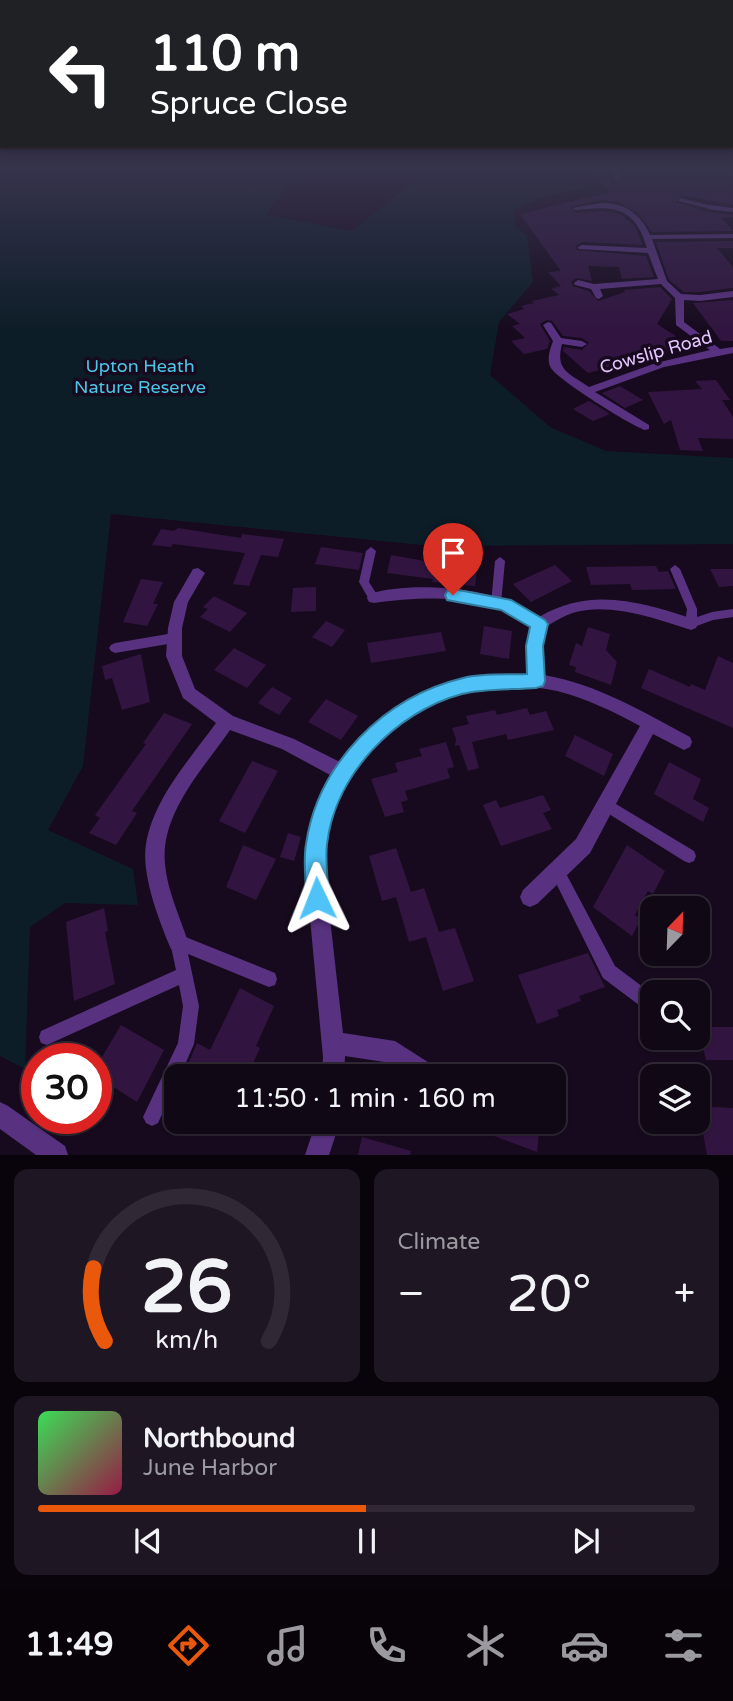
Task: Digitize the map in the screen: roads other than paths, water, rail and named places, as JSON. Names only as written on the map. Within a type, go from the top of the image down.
[{"type":"street","points":[[642,224],[663,281],[679,297],[700,298],[733,294]]},
{"type":"street","points":[[649,237],[733,236]]},
{"type":"street","points":[[572,240],[581,249],[651,251]]},
{"type":"street","points":[[578,283],[594,287],[663,281]]},
{"type":"street","points":[[594,287],[599,296]]},
{"type":"street","points":[[679,297],[679,323],[717,351]]},
{"type":"street","name":"Cowslip Road","points":[[548,325],[558,341],[553,359],[557,369],[590,390],[610,407],[645,427]]},
{"type":"street","name":"Cowslip Road","points":[[558,341],[582,345]]},
{"type":"street","name":"Cowslip Road","points":[[590,390],[619,377],[717,351],[733,350]]},
{"type":"street","points":[[198,573],[181,601],[174,638],[174,656],[189,693],[227,721],[288,744],[342,772]]},
{"type":"street","points":[[374,598],[407,593],[453,595],[505,605],[539,624]]},
{"type":"street","points":[[536,681],[534,646],[539,624],[557,613],[582,604],[650,611],[691,624]]},
{"type":"street","points":[[332,1064],[333,1043],[317,898],[316,845],[326,806],[342,772],[367,741],[425,698],[465,685],[536,681],[582,691],[617,705],[684,742]]},
{"type":"street","points":[[178,942],[155,862],[159,827],[169,806],[227,721]]},
{"type":"street","points":[[530,897],[583,846],[650,724]]},
{"type":"street","points":[[333,1043],[395,1052],[412,1064]]},
{"type":"street","points":[[0,1114],[56,1155]]},
{"type":"street","points":[[317,1155],[324,1134]]},
{"type":"lane","points":[[371,551],[364,582],[374,598]]},
{"type":"lane","points":[[496,603],[500,561]]},
{"type":"lane","points":[[675,569],[692,609],[691,624],[712,616],[733,613]]},
{"type":"lane","points":[[115,648],[174,638]]},
{"type":"lane","points":[[606,804],[689,856]]},
{"type":"lane","points":[[557,871],[608,972],[640,995]]},
{"type":"lane","points":[[152,1116],[186,1044],[191,1006],[178,942]]},
{"type":"lane","points":[[178,942],[269,979]]},
{"type":"lane","points":[[47,1037],[184,974]]},
{"type":"park label","name":"Upton Heath Nature Reserve","points":[[140,376]]}]
